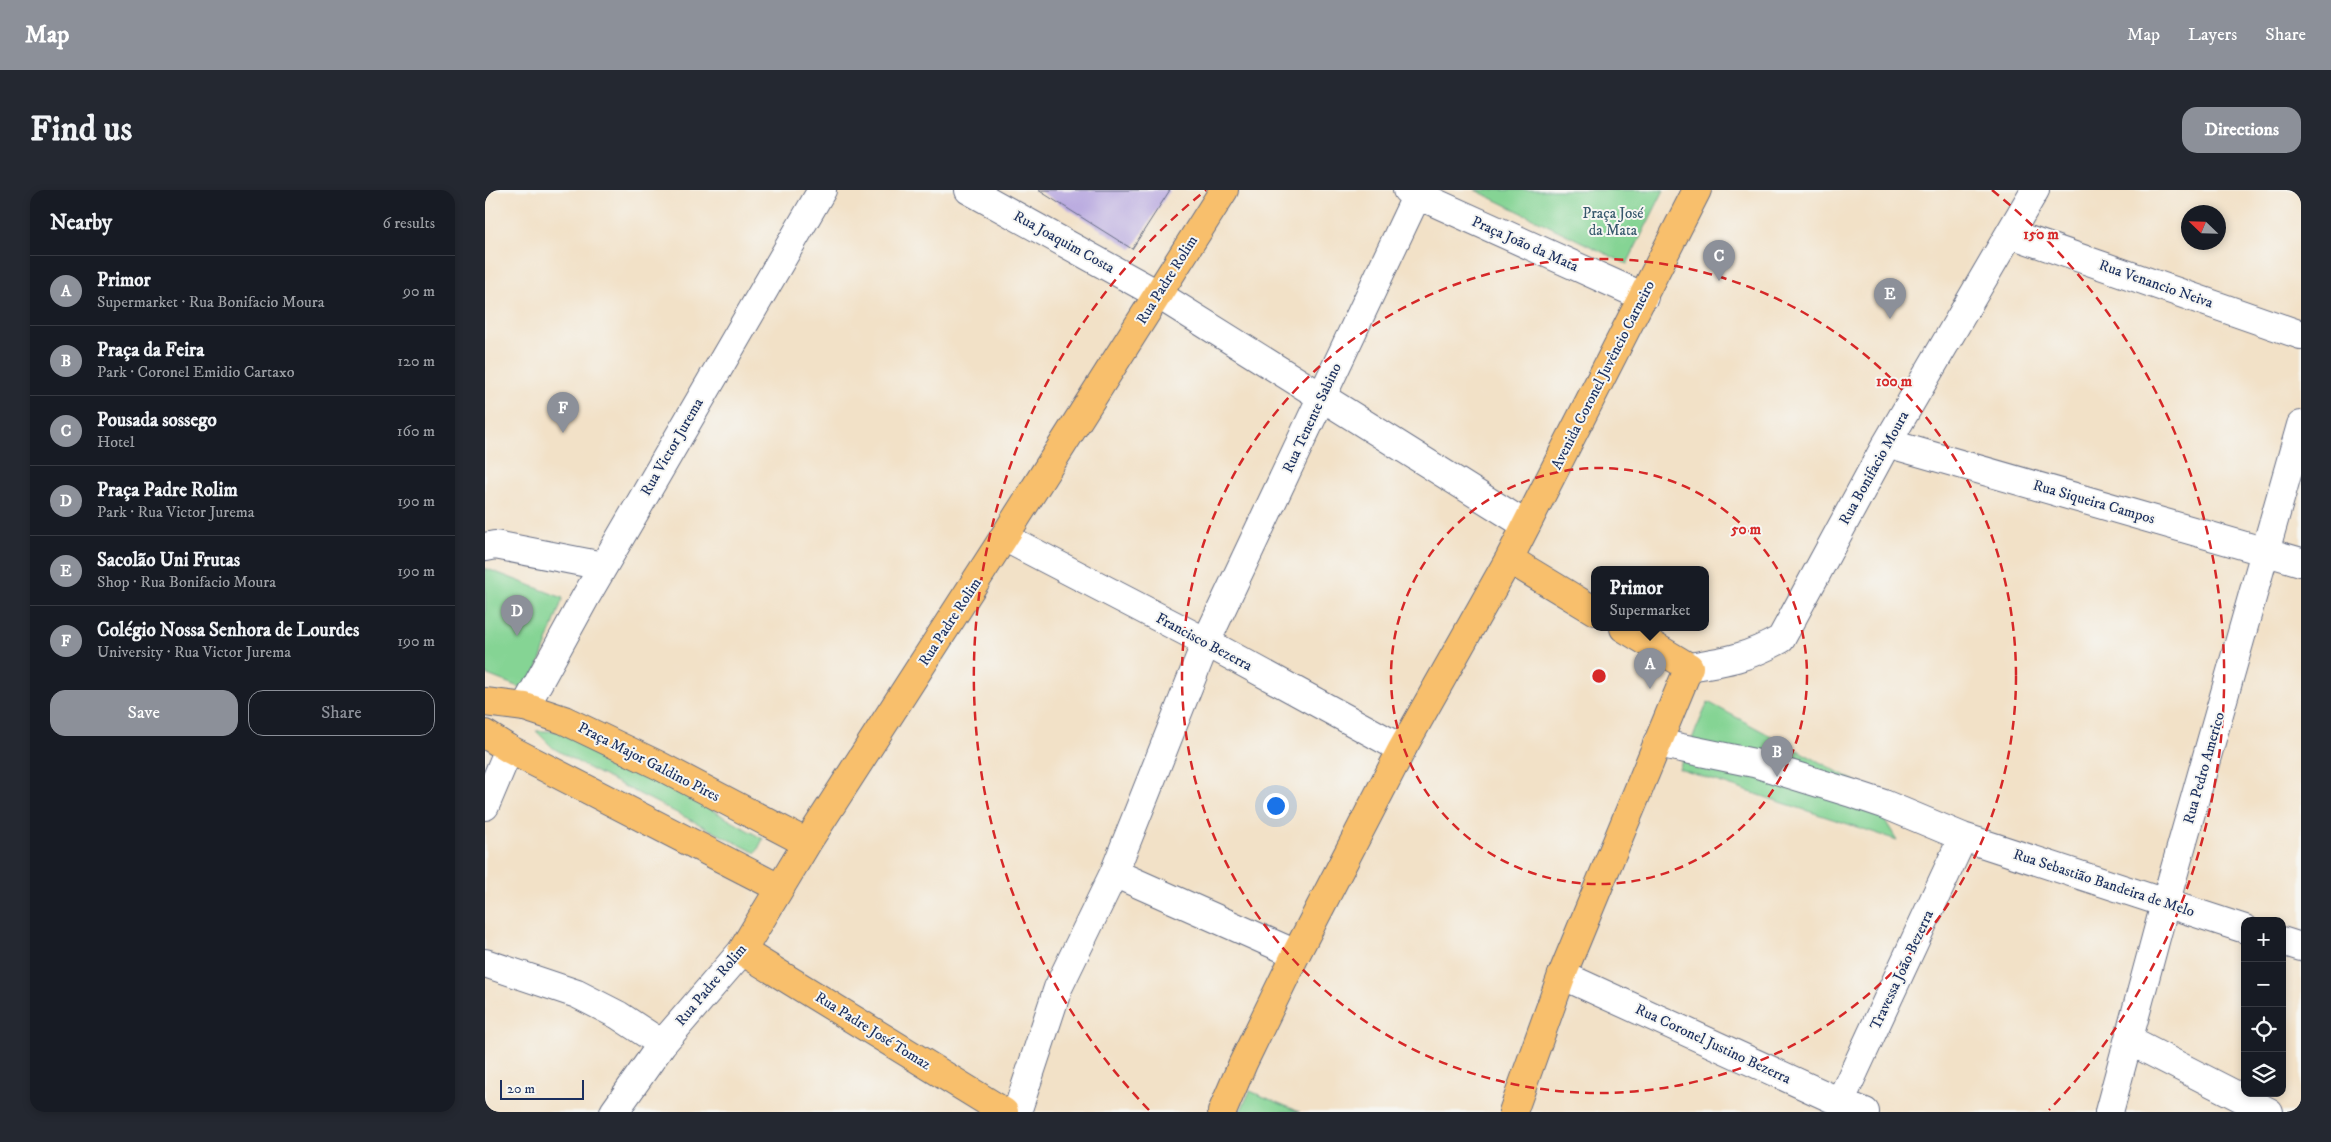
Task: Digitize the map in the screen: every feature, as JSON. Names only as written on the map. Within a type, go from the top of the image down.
[{"type":"main road","name":"Rua Padre Rolim","points":[[742,951],[779,888],[1159,295],[1224,190]]},
{"type":"main road","name":"Avenida Coronel Juvêncio Carneiro","points":[[1222,1112],[1243,1063],[1296,954],[1402,749],[1509,559],[1697,190]]},
{"type":"main road","points":[[1509,559],[1591,609]]},
{"type":"main road","points":[[1513,1112],[1562,975],[1689,667],[1628,631]]},
{"type":"main road","name":"Praça Major Galdino Pires","points":[[485,702],[525,706],[564,720],[658,765],[807,844]]},
{"type":"main road","points":[[485,734],[509,749],[779,888]]},
{"type":"main road","name":"Rua Padre José Tomaz","points":[[742,951],[1004,1112]]},
{"type":"street","name":"Rua Victor Jurema","points":[[525,706],[603,566],[822,190]]},
{"type":"street","name":"Rua Joaquim Costa","points":[[969,190],[1159,295],[1526,525]]},
{"type":"street","name":"Rua Bonifacio Moura","points":[[1689,667],[1726,662],[1755,654],[1781,638],[1887,443],[2011,234],[2035,190]]},
{"type":"street","name":"Praça João da Mata","points":[[1412,192],[1644,297]]},
{"type":"street","name":"Rua Tenente Sabino","points":[[1017,1112],[1058,988],[1114,873],[1206,642],[1322,397],[1412,192]]},
{"type":"street","name":"Rua Venancio Neiva","points":[[2011,234],[2301,335]]},
{"type":"street","name":"Rua Pedro Americo","points":[[2109,1112],[2165,904],[2301,425]]},
{"type":"street","name":"Rua Siqueira Campos","points":[[1887,443],[2266,550],[2301,562]]},
{"type":"street","name":"Francisco Bezerra","points":[[1004,537],[1206,642],[1402,749]]},
{"type":"street","points":[[485,547],[495,545],[603,566]]},
{"type":"street","name":"Rua Sebastião Bandeira de Melo","points":[[1657,743],[1754,763],[1825,785],[1884,804],[1963,837],[2241,928]]},
{"type":"street","points":[[485,806],[509,749]]},
{"type":"street","name":"Travessa João Bezerra","points":[[1840,1102],[1963,837]]},
{"type":"street","points":[[1114,873],[1296,954]]},
{"type":"street","points":[[2286,942],[2301,948]]},
{"type":"street","name":"Rua Padre Rolim","points":[[614,1112],[662,1044],[742,951]]},
{"type":"street","points":[[485,962],[577,994],[618,1015],[662,1044]]},
{"type":"street","name":"Rua Coronel Justino Bezerra","points":[[1562,975],[1865,1112]]},
{"type":"street","points":[[2129,1041],[2269,1112]]},
{"type":"green space","name":"Praça José da Mata","points":[[1475,190],[1664,190],[1627,264]]},
{"type":"green space","points":[[485,568],[563,598],[529,691],[485,674]]},
{"type":"green space","points":[[1708,702],[1864,786],[1897,840],[1679,769]]},
{"type":"green space","points":[[536,731],[574,731],[763,839],[756,853],[590,769],[553,748]]},
{"type":"green space","points":[[1250,1091],[1300,1112],[1240,1112]]},
{"type":"building","points":[[1038,190],[1170,190],[1132,249]]},
{"type":"place","name":"Pousada sossego","points":[[1719,281]]},
{"type":"place","name":"Sacolão Uni Frutas","points":[[1890,319]]},
{"type":"place","name":"Colégio Nossa Senhora de Lourdes","points":[[563,433]]},
{"type":"place","name":"Praça Padre Rolim","points":[[517,636]]},
{"type":"place","name":"Primor","points":[[1650,689]]},
{"type":"place","name":"Praça da Feira","points":[[1777,777]]}]
